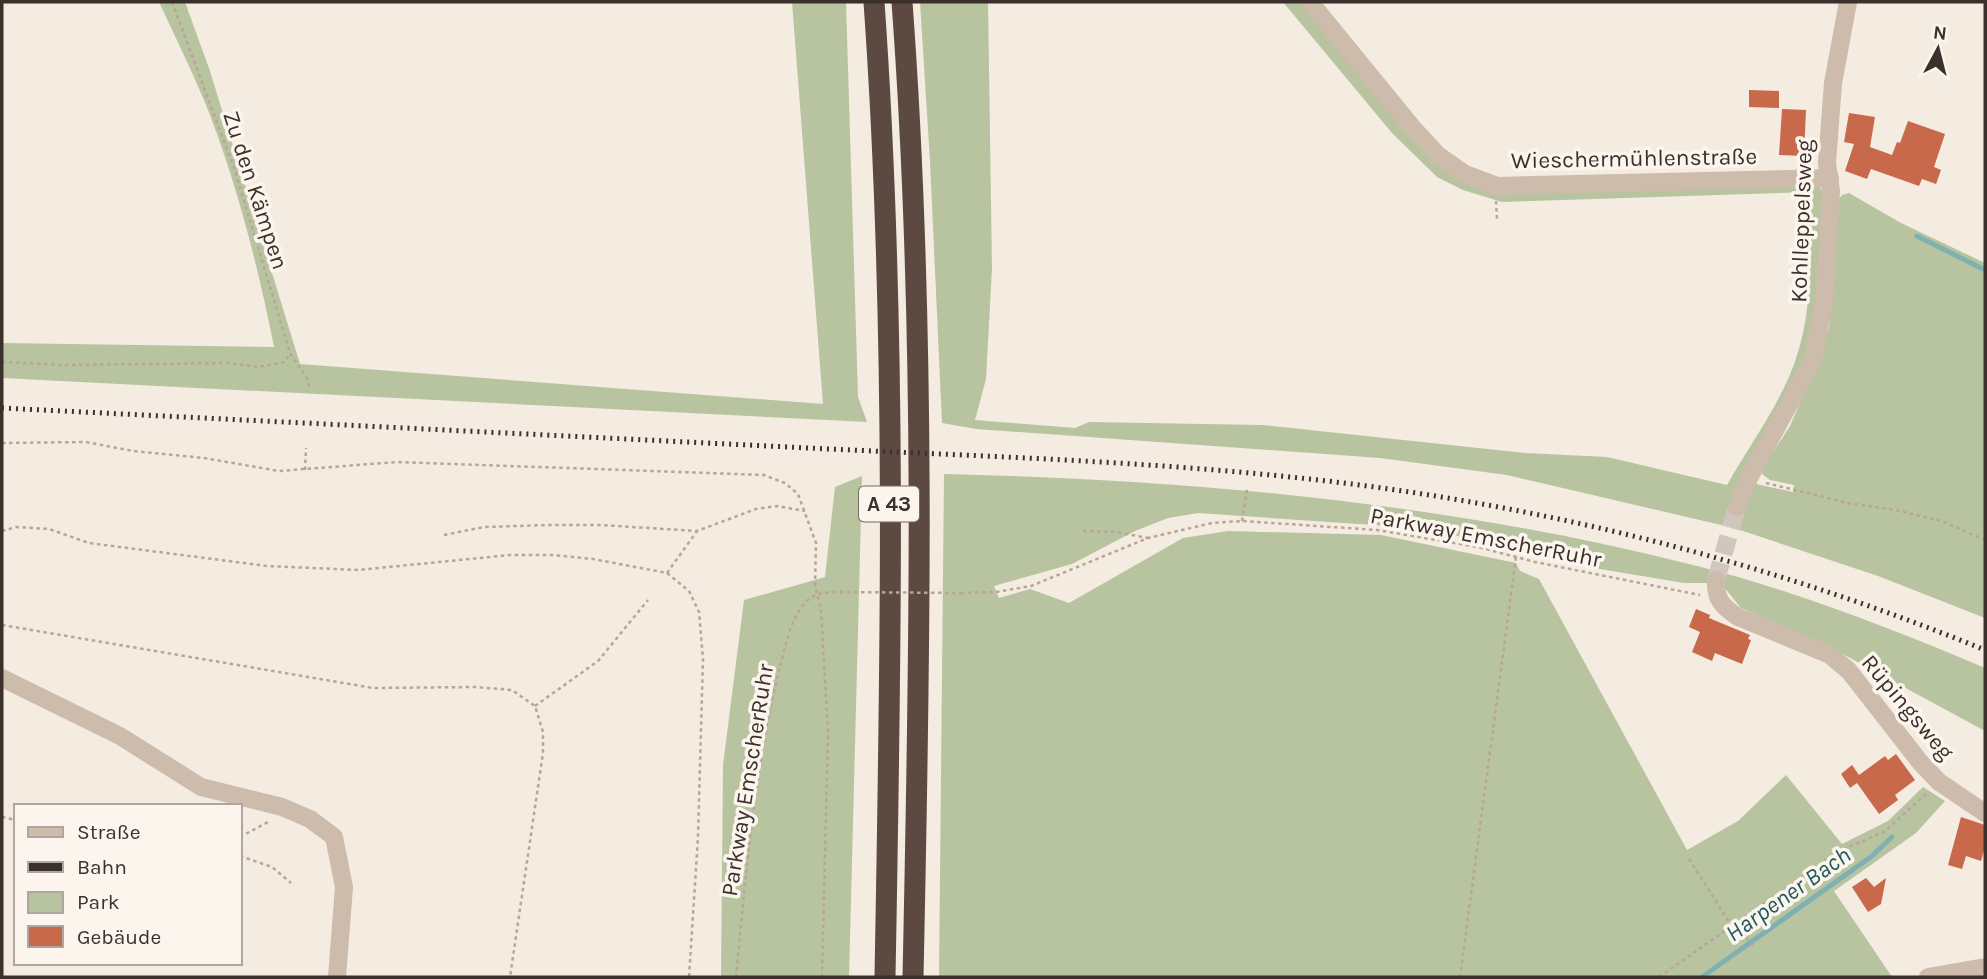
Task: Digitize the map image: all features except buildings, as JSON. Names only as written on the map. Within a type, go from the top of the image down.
[{"type":"highway","name":"A 43","points":[[874,2],[888,275],[889,605],[885,977]]},
{"type":"highway","name":"A 43","points":[[902,2],[909,88],[920,433],[913,977]]},
{"type":"street","name":"Wieschermühlenstraße","points":[[1310,2],[1437,155],[1465,174],[1497,186],[1830,178]]},
{"type":"street","name":"Kohlleppelsweg","points":[[1737,507],[1749,478],[1813,360],[1824,303],[1831,191],[1826,163],[1833,83],[1848,2]]},
{"type":"street","points":[[1716,580],[1717,599]]},
{"type":"street","name":"Rüpingsweg","points":[[1717,599],[1738,617],[1829,655],[1849,671],[1920,762],[1939,782],[1985,813]]},
{"type":"street","points":[[2,678],[120,736],[201,787],[282,807],[310,819],[334,837],[344,887],[337,977]]},
{"type":"street","points":[[1928,977],[1985,967]]},
{"type":"path","name":"Zu den Kämpen","points":[[172,2],[234,168],[290,353],[308,380],[309,387]]},
{"type":"path","points":[[2,362],[64,365],[228,363],[258,368],[285,362],[290,353]]},
{"type":"path","points":[[2,443],[86,442],[279,471],[397,462],[764,475],[785,483],[798,494],[817,543],[817,594],[821,610],[828,732],[822,977]]},
{"type":"path","points":[[305,470],[306,448]]},
{"type":"path","points":[[1749,478],[1848,503],[1942,521],[1985,540]]},
{"type":"path","points":[[1242,521],[1247,490]]},
{"type":"path","points":[[444,535],[484,527],[550,525],[697,531],[756,509],[777,506],[805,511]]},
{"type":"path","name":"Parkway EmscherRuhr","points":[[736,977],[752,825],[769,713],[794,621],[808,599],[817,594],[996,593],[1031,586],[1148,538],[1212,523],[1242,521],[1377,530],[1478,548],[1717,599]]},
{"type":"path","points":[[2,531],[16,527],[49,529],[89,543],[267,566],[358,570],[510,555],[553,555],[593,559],[667,573],[689,592],[699,612],[703,659],[698,850],[689,977]]},
{"type":"path","points":[[667,573],[697,531]]},
{"type":"path","points":[[1083,531],[1116,532],[1148,538]]},
{"type":"path","points":[[1460,977],[1516,556]]},
{"type":"path","points":[[535,706],[598,661],[648,600]]},
{"type":"path","points":[[2,625],[373,688],[475,687],[512,690],[535,706],[543,732],[510,977]]},
{"type":"path","points":[[1659,977],[1839,851],[1884,832],[1939,782]]},
{"type":"path","points":[[242,836],[267,823],[282,807]]},
{"type":"path","points":[[242,857],[272,867],[291,883]]},
{"type":"path","points":[[1689,859],[1733,925],[1744,933],[1754,948]]},
{"type":"green space","points":[[159,2],[185,2],[210,71],[300,364],[823,404],[792,2],[846,2],[858,397],[867,422],[2,378],[2,343],[274,347],[253,253],[226,159],[204,100]]},
{"type":"green space","points":[[920,2],[988,2],[992,268],[986,379],[975,420],[1075,428],[1089,422],[1262,425],[1525,453],[1607,457],[1727,485],[1776,404],[1798,352],[1809,293],[1811,192],[1502,202],[1463,190],[1437,177],[1392,133],[1283,2],[1305,2],[1464,178],[1815,184],[1821,188],[1823,195],[1819,294],[1803,364],[1752,483],[1793,492],[1794,485],[1770,480],[1762,474],[1762,469],[1790,426],[1823,349],[1829,327],[1839,199],[1842,195],[1849,193],[1901,223],[1985,263],[1985,618],[1878,576],[1734,528],[1507,475],[1380,458],[976,429],[942,423]]},
{"type":"green space","points":[[944,474],[1227,489],[1321,498],[1508,525],[1693,565],[1767,586],[1878,625],[1985,668],[1985,731],[1841,653],[1741,608],[1724,587],[1570,564],[1458,536],[1388,526],[1198,513],[1168,518],[1135,531],[1072,564],[994,586],[999,598],[1030,589],[1069,603],[1183,538],[1228,531],[1381,535],[1516,563],[1520,571],[1539,579],[1687,850],[1738,821],[1786,775],[1842,844],[1888,821],[1923,787],[1945,801],[1916,833],[1834,891],[1892,977],[939,977]]},
{"type":"green space","points":[[862,476],[849,977],[721,977],[723,765],[744,600],[825,577],[835,487]]},
{"type":"waterway","points":[[1917,236],[1985,270]]},
{"type":"waterway","name":"Harpener Bach","points":[[1702,977],[1872,856],[1892,837]]},
{"type":"tunnel","points":[[1716,580],[1737,507]]},
{"type":"railway","points":[[2,408],[1086,461],[1234,472],[1382,488],[1537,514],[1689,550],[1838,595],[1985,650]]}]
